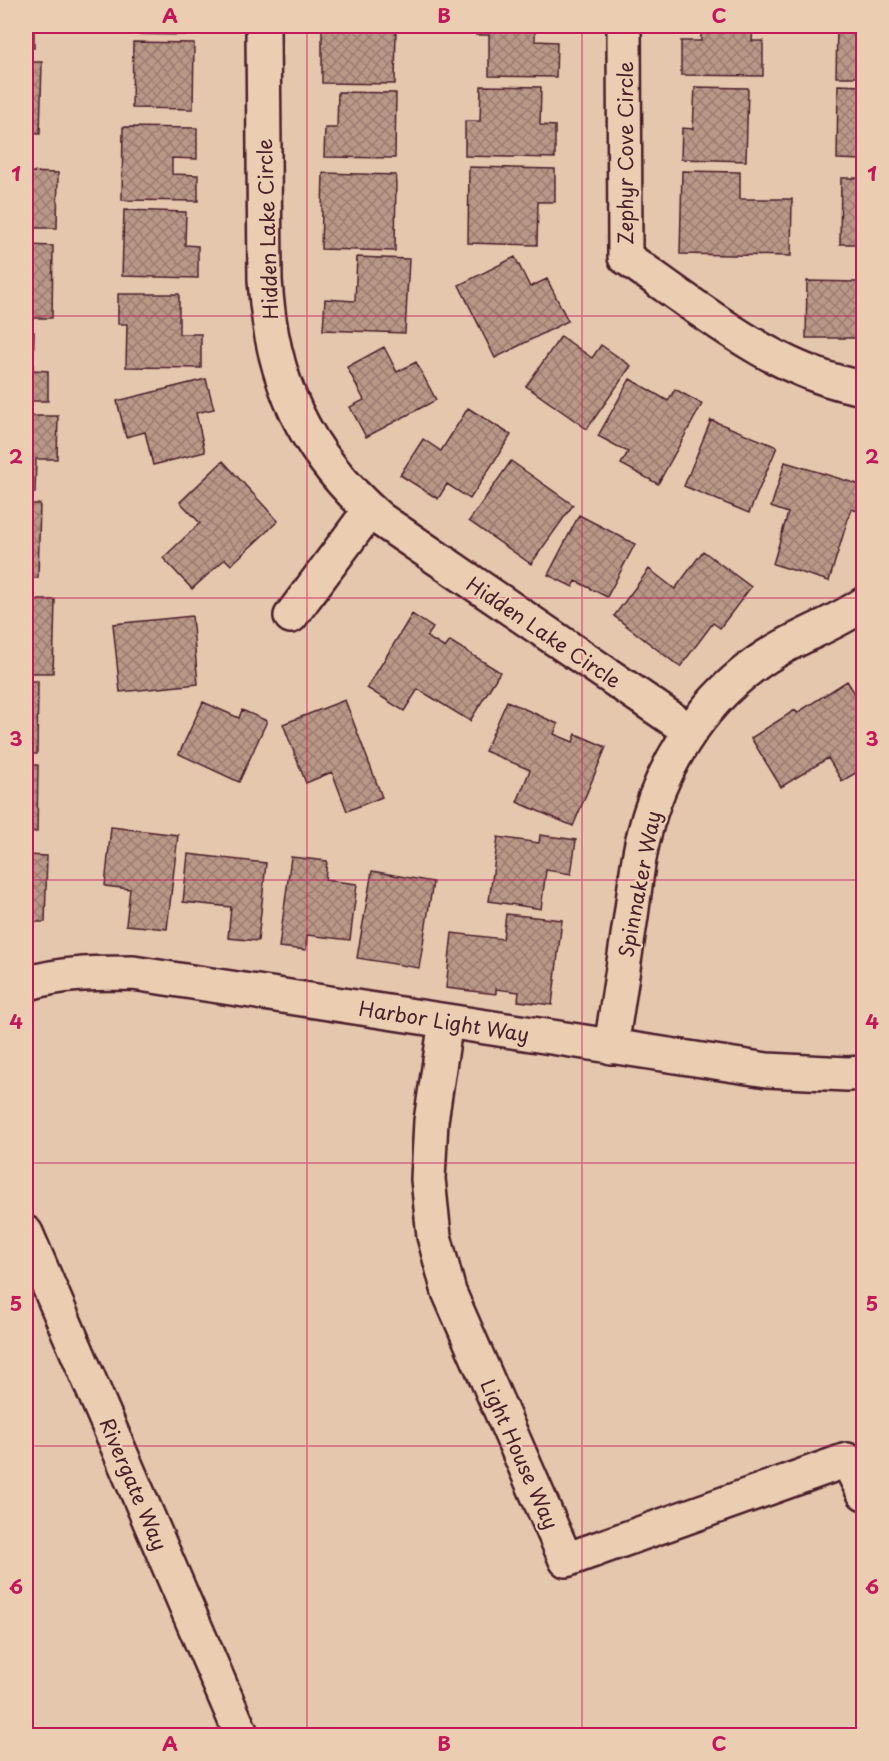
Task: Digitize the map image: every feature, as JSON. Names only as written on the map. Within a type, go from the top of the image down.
[{"type":"street","name":"Hidden Lake Circle","points":[[263,26],[267,318],[275,356],[294,411],[318,452],[345,486],[380,519],[690,731]]},
{"type":"street","name":"Zephyr Cove Circle","points":[[624,26],[625,257],[759,350],[804,371],[864,388]]},
{"type":"street","points":[[291,616],[370,510]]},
{"type":"street","name":"Spinnaker Way","points":[[611,1047],[643,837],[655,798],[677,751],[717,697],[752,666],[787,644],[849,614],[864,604]]},
{"type":"street","name":"Harbor Light Way","points":[[26,984],[87,973],[133,973],[767,1070],[864,1073]]},
{"type":"street","name":"Light House Way","points":[[446,1021],[431,1121],[428,1179],[434,1236],[449,1292],[566,1560],[847,1460],[864,1493]]},
{"type":"street","name":"Rivergate Way","points":[[26,1233],[242,1736]]},
{"type":"building","points":[[26,26],[34,26],[34,48],[26,48]]},
{"type":"building","points":[[123,26],[195,26],[195,35],[123,34]]},
{"type":"building","points":[[322,26],[396,26],[395,84],[322,83]]},
{"type":"building","points":[[476,26],[535,26],[535,41],[557,42],[556,77],[489,76],[489,35],[476,35]]},
{"type":"building","points":[[701,26],[753,26],[752,41],[763,41],[763,76],[681,75],[681,41],[701,41]]},
{"type":"building","points":[[837,26],[864,26],[864,77],[836,77]]},
{"type":"building","points":[[133,42],[194,43],[193,109],[132,108]]},
{"type":"building","points":[[26,62],[42,62],[40,134],[26,133]]},
{"type":"building","points":[[838,85],[864,86],[864,160],[837,159]]},
{"type":"building","points":[[481,86],[541,87],[540,125],[555,126],[555,158],[465,156],[465,121],[480,121]]},
{"type":"building","points":[[695,87],[748,88],[746,161],[681,159],[682,128],[693,129]]},
{"type":"building","points":[[338,92],[396,93],[395,158],[324,157],[325,128],[337,128]]},
{"type":"building","points":[[123,127],[197,128],[197,159],[172,158],[172,174],[198,175],[198,201],[122,200]]},
{"type":"building","points":[[469,167],[555,169],[555,202],[538,202],[537,245],[468,243]]},
{"type":"building","points":[[682,171],[740,172],[740,199],[792,199],[791,256],[680,254]]},
{"type":"building","points":[[26,172],[58,173],[57,228],[26,228]]},
{"type":"building","points":[[323,173],[396,175],[395,251],[321,249]]},
{"type":"building","points":[[841,178],[864,178],[864,244],[840,244]]},
{"type":"building","points":[[124,210],[186,212],[185,245],[198,246],[198,278],[122,276]]},
{"type":"building","points":[[26,245],[53,246],[52,318],[26,318]]},
{"type":"building","points":[[859,252],[864,252],[864,328],[859,328],[859,338],[806,338],[807,281],[858,282]]},
{"type":"building","points":[[357,257],[409,259],[405,333],[323,330],[325,299],[355,301]]},
{"type":"building","points":[[515,257],[530,287],[547,279],[568,321],[495,358],[459,285]]},
{"type":"building","points":[[118,294],[179,294],[179,334],[201,334],[201,368],[126,367],[127,324],[118,324]]},
{"type":"building","points":[[26,332],[34,332],[33,370],[48,371],[48,401],[26,401]]},
{"type":"building","points":[[561,336],[592,358],[601,345],[631,366],[587,429],[526,386]]},
{"type":"building","points":[[384,347],[397,372],[416,362],[436,400],[366,437],[350,407],[364,400],[347,367]]},
{"type":"building","points":[[206,379],[214,409],[196,413],[205,452],[153,465],[145,432],[126,437],[117,401]]},
{"type":"building","points":[[630,379],[668,401],[675,389],[702,404],[658,484],[621,464],[628,452],[598,436]]},
{"type":"building","points":[[468,408],[511,435],[470,499],[447,484],[438,499],[400,475],[423,439],[441,451]]},
{"type":"building","points":[[28,416],[58,416],[57,459],[36,459],[35,493],[26,493],[26,420]]},
{"type":"building","points":[[711,420],[777,447],[749,513],[684,486]]},
{"type":"building","points":[[223,461],[278,521],[231,565],[225,559],[192,589],[163,558],[200,523],[180,502]]},
{"type":"building","points":[[511,461],[573,505],[531,564],[469,521]]},
{"type":"building","points":[[785,462],[864,486],[858,511],[851,509],[829,581],[773,564],[788,513],[771,507]]},
{"type":"building","points":[[26,504],[40,504],[38,578],[26,578]]},
{"type":"building","points":[[579,515],[635,544],[607,597],[576,581],[573,587],[548,575]]},
{"type":"building","points":[[703,551],[751,587],[720,628],[713,623],[680,667],[614,616],[649,569],[675,589]]},
{"type":"building","points":[[26,600],[55,600],[53,673],[26,673]]},
{"type":"building","points":[[412,614],[433,628],[427,637],[445,648],[450,641],[500,672],[470,721],[418,689],[404,711],[367,688]]},
{"type":"building","points":[[192,616],[198,684],[120,692],[113,624]]},
{"type":"building","points":[[26,681],[38,681],[37,754],[26,754]]},
{"type":"building","points":[[847,681],[864,708],[864,768],[842,781],[828,758],[781,787],[751,738],[795,710],[797,713]]},
{"type":"building","points":[[345,700],[382,797],[347,811],[332,772],[306,783],[283,724]]},
{"type":"building","points":[[507,701],[558,724],[554,734],[573,742],[576,734],[606,747],[573,826],[517,802],[530,770],[485,751]]},
{"type":"building","points":[[203,702],[239,718],[242,710],[267,721],[239,782],[179,754]]},
{"type":"building","points":[[26,765],[38,765],[37,832],[26,831]]},
{"type":"building","points":[[111,827],[178,835],[167,929],[126,925],[130,889],[105,886]]},
{"type":"building","points":[[864,827],[864,851],[855,847]]},
{"type":"building","points":[[540,835],[576,840],[571,874],[546,870],[541,909],[489,901],[498,837],[539,843]]},
{"type":"building","points":[[188,854],[266,863],[258,941],[228,938],[231,907],[183,902]]},
{"type":"building","points":[[26,855],[47,856],[45,922],[26,922]]},
{"type":"building","points":[[291,857],[327,861],[325,880],[357,884],[350,940],[307,935],[306,950],[279,947]]},
{"type":"building","points":[[372,871],[433,882],[419,968],[357,958]]},
{"type":"building","points":[[506,914],[562,920],[552,1005],[518,1001],[519,992],[496,989],[496,994],[446,988],[452,933],[503,939]]}]
